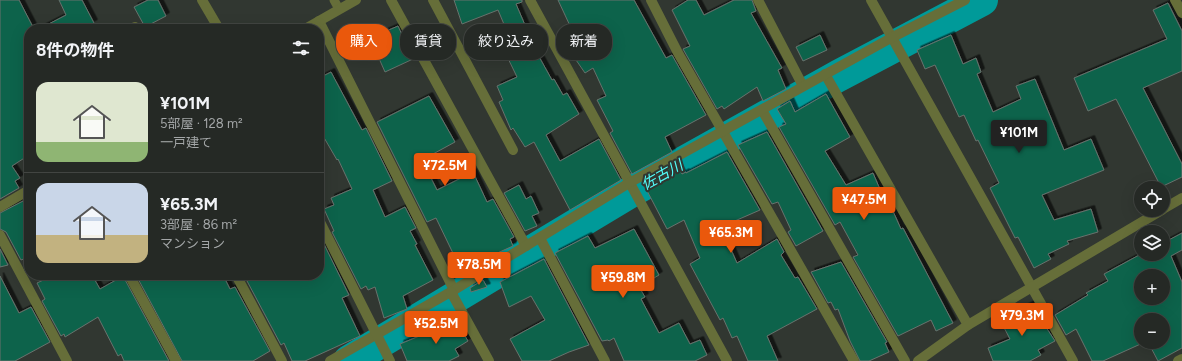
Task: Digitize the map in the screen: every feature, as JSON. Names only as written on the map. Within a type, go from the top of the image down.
[{"type":"street","points":[[202,0],[216,24]]},
{"type":"street","points":[[314,24],[356,0]]},
{"type":"street","points":[[391,0],[526,246]]},
{"type":"street","points":[[433,0],[512,150]]},
{"type":"street","points":[[530,0],[727,361]]},
{"type":"street","points":[[651,0],[678,52],[854,361]]},
{"type":"street","points":[[758,0],[803,86]]},
{"type":"street","points":[[871,0],[898,51],[1073,361]]},
{"type":"street","points":[[330,361],[380,340],[454,295],[526,246],[541,240],[765,115],[803,86],[826,76],[965,0]]},
{"type":"street","points":[[1175,0],[1182,13]]},
{"type":"street","points":[[324,31],[454,295],[489,361]]},
{"type":"street","points":[[826,76],[968,325]]},
{"type":"street","points":[[765,115],[905,361]]},
{"type":"street","points":[[0,207],[24,193]]},
{"type":"street","points":[[1170,205],[1182,198]]},
{"type":"street","points":[[918,361],[968,325],[1030,286],[1150,217]]},
{"type":"street","points":[[324,230],[390,361]]},
{"type":"street","points":[[0,235],[67,361]]},
{"type":"street","points":[[541,240],[605,361]]},
{"type":"street","points":[[132,280],[176,361]]},
{"type":"street","points":[[239,280],[282,361]]},
{"type":"street","points":[[1178,361],[1182,359]]},
{"type":"lane","points":[[334,0],[339,9]]},
{"type":"building","points":[[0,0],[19,0],[31,24],[24,24],[24,158],[12,166],[20,178],[15,181],[19,188],[0,199]]},
{"type":"building","points":[[59,0],[82,0],[94,23],[49,24],[66,15]]},
{"type":"building","points":[[148,0],[158,0],[166,16],[151,24],[143,24],[134,7]]},
{"type":"building","points":[[454,0],[522,0],[522,2],[516,4],[525,24],[504,24],[498,10],[462,24]]},
{"type":"building","points":[[558,0],[634,0],[666,58],[672,55],[706,115],[665,137],[672,152],[632,174],[610,133],[613,131],[597,100],[606,96],[593,68],[585,73],[576,60],[612,60],[612,24],[569,24]]},
{"type":"building","points":[[688,0],[696,0],[704,15],[734,0],[752,0],[756,11],[751,13],[782,68],[778,70],[786,89],[763,101],[757,87],[724,109],[722,106],[717,109],[683,49],[690,46],[672,10]]},
{"type":"building","points":[[1168,3],[1182,31],[1182,71],[1143,88],[1182,164],[1182,177],[1170,183],[1170,181],[1158,181],[1116,99],[1088,111],[1074,78],[1167,39],[1153,10]]},
{"type":"building","points":[[398,26],[400,30],[400,60],[411,60],[385,72],[380,60],[392,60],[392,29]]},
{"type":"building","points":[[820,35],[827,50],[803,61],[796,47]]},
{"type":"building","points":[[951,35],[963,64],[976,58],[981,72],[977,74],[993,112],[1021,99],[1016,86],[1035,79],[1064,150],[1091,139],[1104,170],[1042,195],[1054,220],[1091,209],[1098,232],[1067,241],[1069,244],[1048,254],[1051,259],[1034,268],[1018,237],[1015,238],[990,188],[999,183],[978,140],[976,141],[964,115],[959,117],[935,65],[925,69],[917,50]]},
{"type":"building","points":[[509,60],[541,60],[552,80],[554,79],[563,95],[567,93],[579,114],[546,135],[560,161],[599,139],[621,180],[570,210],[534,142],[525,147],[513,128],[511,130],[499,102],[503,100],[497,86],[517,77]]},
{"type":"building","points":[[331,72],[362,130],[366,128],[392,181],[373,190],[385,217],[405,207],[416,228],[410,231],[417,244],[415,245],[433,280],[403,296],[407,309],[384,318],[375,287],[368,290],[366,286],[361,289],[332,232],[334,231],[324,209],[334,205],[331,198],[352,189],[338,159],[337,160],[324,138],[324,76]]},
{"type":"building","points":[[826,94],[850,137],[825,151],[846,185],[873,173],[885,201],[888,200],[901,229],[903,228],[953,323],[936,331],[931,320],[898,336],[853,257],[858,255],[840,222],[835,225],[779,127],[786,124],[777,109],[790,101],[795,112]]},
{"type":"building","points":[[429,96],[455,142],[422,160],[437,190],[473,172],[487,202],[493,199],[514,237],[510,239],[513,246],[475,263],[478,268],[464,276],[436,218],[427,222],[377,122]]},
{"type":"building","points":[[767,132],[823,231],[796,246],[788,232],[791,230],[778,202],[772,204],[738,145]]},
{"type":"building","points":[[727,152],[760,210],[721,227],[737,263],[777,239],[784,252],[781,255],[795,278],[798,277],[817,309],[767,336],[778,361],[748,361],[737,336],[732,338],[723,318],[720,320],[690,264],[700,258],[684,220],[667,229],[643,183],[677,164],[682,174]]},
{"type":"building","points":[[519,185],[526,199],[531,196],[539,213],[532,216],[537,226],[525,231],[504,193]]},
{"type":"building","points":[[24,201],[24,259],[21,260],[6,232],[0,229],[0,213]]},
{"type":"building","points":[[634,229],[659,275],[639,287],[645,297],[641,299],[659,333],[679,323],[690,344],[700,340],[707,355],[695,361],[624,361],[614,338],[609,341],[602,341],[555,253],[588,236],[595,248]]},
{"type":"building","points":[[1182,233],[1182,250],[1171,256],[1182,282],[1182,348],[1158,361],[1152,349],[1170,349],[1170,313],[1134,313],[1134,347],[1103,361],[1092,361],[1076,329],[1066,335],[1055,315],[1088,295],[1086,293],[1108,281],[1104,274],[1134,258],[1134,261],[1170,261],[1170,239]]},
{"type":"building","points":[[324,244],[349,295],[342,298],[360,336],[305,361],[292,361],[284,343],[281,345],[247,281],[324,280]]},
{"type":"building","points":[[0,249],[8,265],[0,267]]},
{"type":"building","points":[[544,259],[589,345],[549,361],[522,361],[510,339],[545,320],[531,296],[509,307],[500,282]]},
{"type":"building","points":[[841,262],[887,342],[885,343],[889,352],[869,361],[860,361],[850,341],[838,309],[835,310],[831,302],[828,303],[811,272]]},
{"type":"building","points":[[0,276],[19,313],[31,307],[50,342],[15,361],[0,361]]},
{"type":"building","points":[[43,280],[95,280],[100,289],[116,280],[125,280],[169,361],[124,361],[121,354],[118,356],[98,317],[65,337],[64,334],[61,336],[42,301],[45,299],[37,283]]},
{"type":"building","points":[[139,280],[226,280],[230,289],[235,287],[270,351],[253,361],[182,361]]},
{"type":"building","points":[[483,280],[487,287],[471,292],[470,288]]},
{"type":"building","points":[[1031,304],[1055,341],[1038,350],[1041,355],[1030,361],[993,361],[988,348],[1010,339],[1000,320]]},
{"type":"building","points":[[456,321],[468,341],[455,349],[459,356],[449,361],[407,361],[400,344]]},
{"type":"waterway","name":"佐古川","points":[[349,361],[632,191],[838,76],[982,0]]}]
